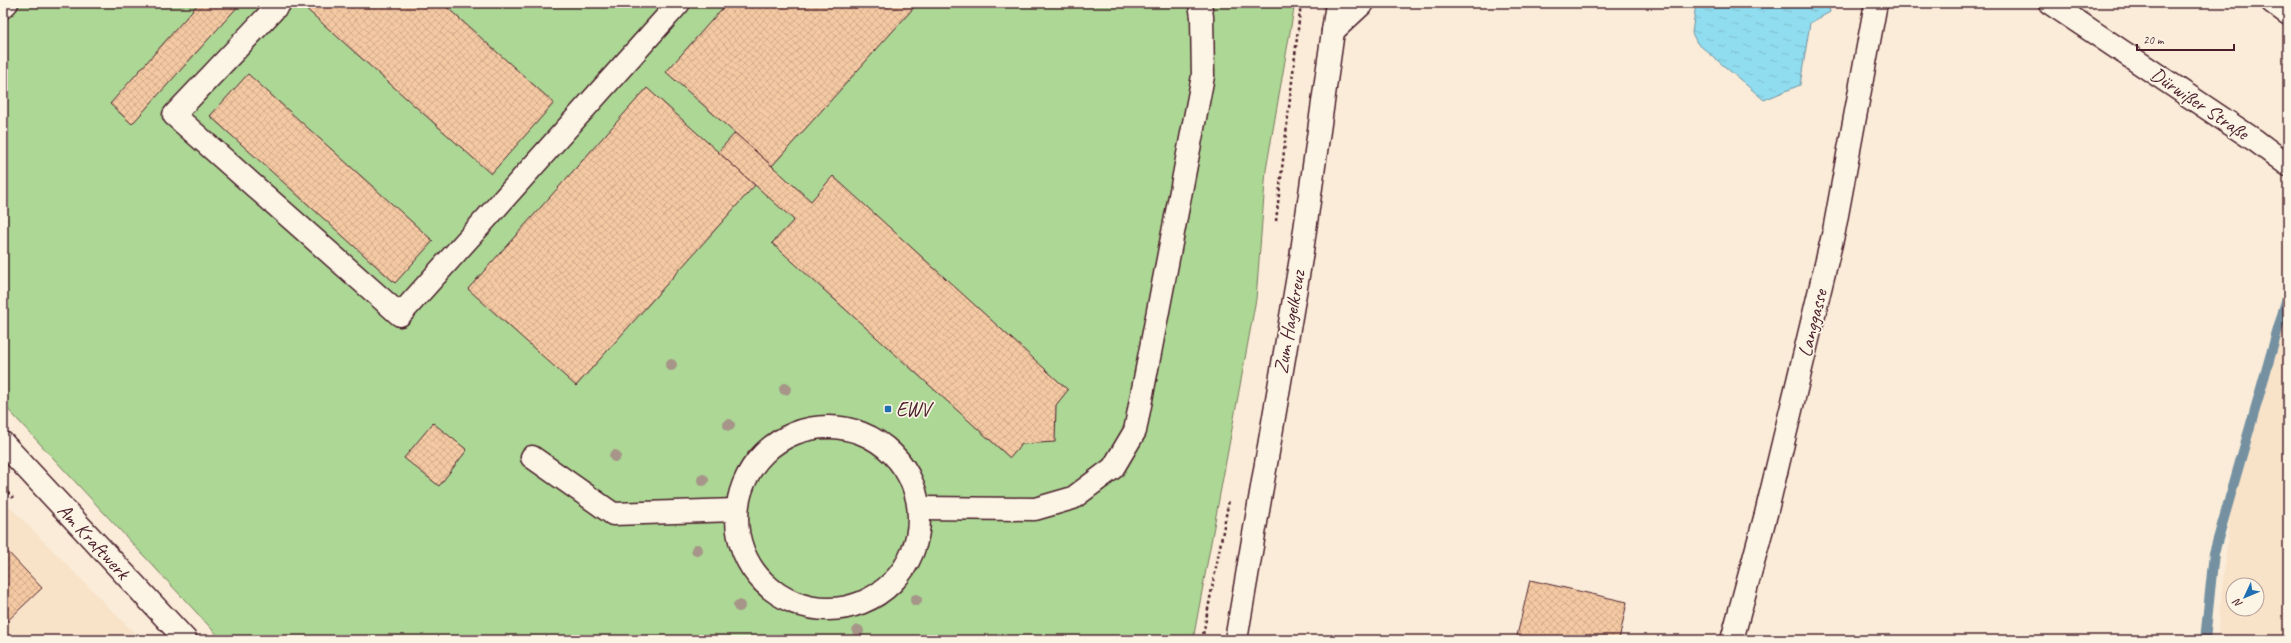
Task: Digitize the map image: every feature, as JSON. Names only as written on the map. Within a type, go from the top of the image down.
[{"type":"main road","points":[[3,7],[7,3]]},
{"type":"main road","points":[[280,3],[174,115],[400,315],[679,3]]},
{"type":"main road","points":[[920,508],[1036,509],[1073,498],[1113,468],[1135,431],[1203,76],[1202,17],[1200,3]]},
{"type":"main road","name":"Zum Hagelkreuz","points":[[1236,640],[1300,258],[1337,3]]},
{"type":"main road","points":[[1333,31],[1363,3]]},
{"type":"main road","name":"Langgasse","points":[[1732,640],[1766,514],[1834,231],[1876,3]]},
{"type":"main road","name":"Dürwißer Straße","points":[[2050,3],[2256,141],[2288,165]]},
{"type":"main road","points":[[2273,3],[2288,14]]},
{"type":"main road","points":[[827,426],[853,429],[878,441],[893,454],[913,482],[920,508],[919,534],[910,558],[892,584],[868,600],[848,608],[827,610],[812,608],[784,598],[762,582],[744,556],[738,533],[736,510],[742,484],[756,460],[775,442],[800,430],[827,426]]},
{"type":"main road","name":"Am Kraftwerk","points":[[3,442],[186,640]]},
{"type":"main road","points":[[532,457],[613,514],[736,510]]},
{"type":"path","points":[[1275,224],[1301,3]]},
{"type":"path","points":[[1202,640],[1230,493]]},
{"type":"shaded area","points":[[2288,312],[2288,640],[2217,640],[2231,507]]},
{"type":"shaded area","points":[[3,500],[141,640],[3,640]]},
{"type":"green space","points":[[16,3],[1295,3],[1266,170],[1256,299],[1193,640],[222,640],[3,404],[3,18]]},
{"type":"water","points":[[1696,3],[1828,3],[1830,12],[1810,23],[1800,85],[1764,100],[1697,43],[1692,33]]},
{"type":"building","points":[[199,3],[241,3],[132,124],[110,104]]},
{"type":"building","points":[[306,3],[442,3],[554,103],[491,174],[303,6]]},
{"type":"building","points":[[727,3],[918,3],[772,166],[666,72]]},
{"type":"building","points":[[248,74],[433,241],[395,283],[210,116]]},
{"type":"building","points":[[647,88],[755,185],[576,386],[468,289]]},
{"type":"building","points":[[735,133],[811,201],[833,176],[1068,390],[1056,405],[1055,442],[1022,444],[1010,458],[772,243],[794,220],[718,152]]},
{"type":"building","points":[[433,423],[467,450],[439,486],[404,458]]},
{"type":"building","points":[[8,552],[42,588],[3,625],[3,557]]},
{"type":"building","points":[[1530,580],[1627,602],[1619,640],[1516,640]]},
{"type":"waterway","points":[[2205,640],[2214,553],[2288,294]]},
{"type":"place","name":"EWV","points":[[888,409]]}]
